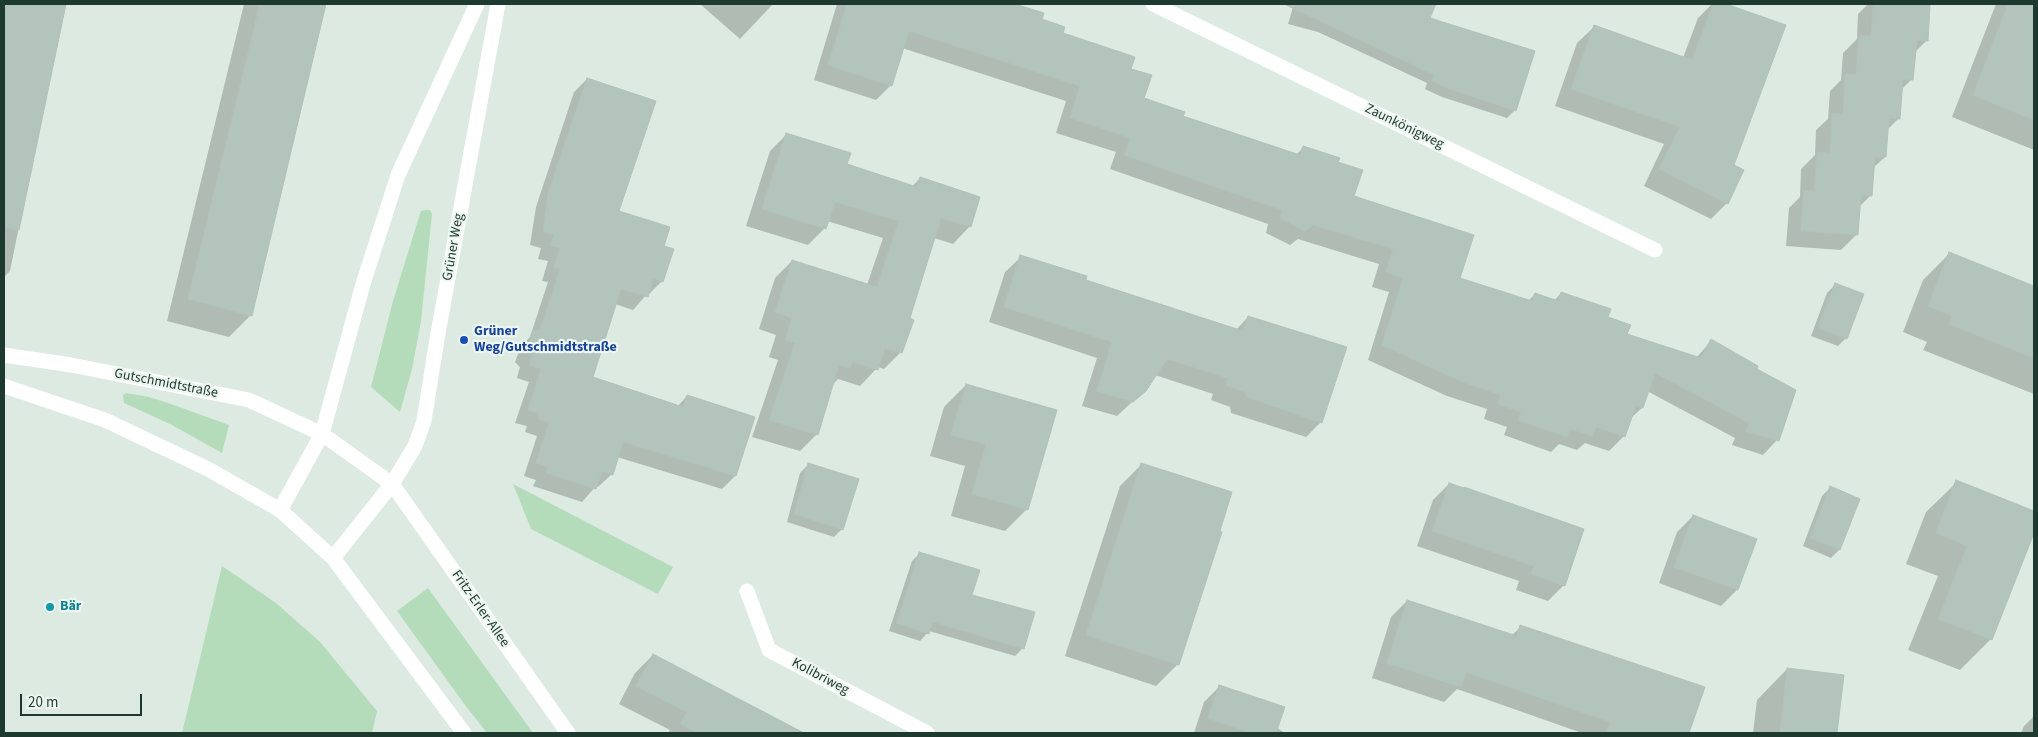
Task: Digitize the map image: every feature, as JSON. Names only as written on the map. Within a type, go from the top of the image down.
[{"type":"street","points":[[280,510],[322,434],[363,284],[398,175],[477,4]]},
{"type":"street","name":"Grüner Weg","points":[[392,484],[415,446],[424,421],[437,339],[498,4]]},
{"type":"street","name":"Zaunkönigweg","points":[[1153,4],[1655,250]]},
{"type":"street","name":"Gutschmidtstraße","points":[[4,355],[71,365],[250,400],[322,434]]},
{"type":"street","points":[[4,386],[105,420],[208,469],[280,510],[333,558],[464,733]]},
{"type":"street","name":"Fritz-Erler-Allee","points":[[322,434],[392,484],[568,733]]},
{"type":"street","points":[[333,558],[392,484]]},
{"type":"street","name":"Kolibriweg","points":[[747,591],[769,650],[927,733]]},
{"type":"green space","points":[[430,210],[432,214],[421,321],[412,369],[400,412],[371,387],[393,301],[421,211]]},
{"type":"green space","points":[[126,393],[149,397],[229,425],[222,453],[172,425],[124,403],[123,395]]},
{"type":"green space","points":[[513,484],[673,567],[658,594],[531,529]]},
{"type":"green space","points":[[222,566],[276,603],[320,642],[377,711],[372,733],[182,733]]},
{"type":"green space","points":[[428,588],[533,733],[487,733],[465,705],[397,611]]},
{"type":"building","points":[[4,4],[66,4],[19,230],[4,228]]},
{"type":"building","points":[[260,4],[326,4],[252,316],[188,299]]},
{"type":"building","points":[[847,4],[1015,4],[1044,13],[1042,19],[1065,27],[1063,33],[1135,57],[1131,69],[1152,75],[1144,98],[1185,112],[1183,116],[1300,155],[1303,146],[1340,158],[1338,162],[1363,170],[1354,196],[1474,235],[1460,278],[1532,301],[1535,293],[1558,301],[1561,292],[1611,309],[1608,317],[1631,325],[1627,334],[1701,358],[1711,339],[1758,366],[1757,369],[1796,390],[1779,441],[1746,431],[1749,423],[1655,373],[1643,408],[1636,406],[1625,437],[1596,427],[1593,436],[1570,429],[1567,437],[1518,420],[1521,412],[1498,404],[1501,395],[1462,382],[1382,345],[1403,278],[1386,272],[1393,249],[1313,225],[1305,231],[1280,218],[1282,210],[1124,155],[1130,138],[1070,118],[1080,86],[909,31],[892,86],[828,65]]},
{"type":"building","points":[[1284,4],[1436,4],[1430,18],[1535,51],[1516,111],[1432,81],[1434,75]]},
{"type":"building","points":[[1713,4],[1726,4],[1786,25],[1734,165],[1744,170],[1728,204],[1659,169],[1680,127],[1571,89],[1594,25],[1692,60]]},
{"type":"building","points":[[1873,4],[1930,4],[1928,41],[1917,40],[1913,80],[1903,79],[1900,119],[1889,118],[1886,157],[1875,157],[1872,196],[1861,195],[1858,235],[1801,231],[1804,191],[1814,191],[1817,152],[1830,153],[1832,113],[1843,114],[1845,74],[1856,75],[1859,36],[1871,36]]},
{"type":"building","points":[[2008,4],[2034,4],[2034,120],[1973,95]]},
{"type":"building","points":[[587,78],[656,101],[619,211],[670,227],[664,246],[674,249],[663,282],[653,278],[648,297],[621,289],[593,377],[683,407],[687,395],[755,417],[736,476],[623,442],[613,475],[602,471],[596,489],[546,473],[548,467],[536,463],[549,422],[538,419],[539,413],[528,410],[541,369],[529,365],[533,354],[528,348],[533,331],[540,330],[560,269],[554,267],[560,248],[550,246],[554,235],[543,232],[548,193]]},
{"type":"building","points":[[786,133],[851,153],[847,164],[917,187],[920,177],[980,197],[971,227],[941,218],[910,318],[914,320],[902,353],[885,348],[878,370],[853,362],[850,368],[839,365],[818,435],[769,420],[795,343],[785,340],[792,318],[775,312],[792,260],[877,287],[899,221],[835,202],[826,229],[762,209]]},
{"type":"building","points":[[1949,252],[2034,286],[2034,358],[1949,324],[1952,316],[1928,306]]},
{"type":"building","points":[[1020,255],[1087,276],[1086,280],[1243,331],[1248,316],[1347,347],[1322,423],[1247,397],[1245,392],[1226,385],[1228,378],[1167,359],[1146,391],[1133,402],[1097,391],[1112,342],[1004,307]]},
{"type":"building","points":[[1835,283],[1864,294],[1847,339],[1818,328]]},
{"type":"building","points":[[966,384],[1057,410],[1028,510],[972,494],[986,444],[951,435]]},
{"type":"building","points":[[808,463],[859,479],[843,530],[794,514]]},
{"type":"building","points":[[1141,463],[1232,492],[1220,531],[1222,532],[1179,665],[1086,635]]},
{"type":"building","points":[[1956,480],[2034,511],[2034,533],[1992,640],[1938,619],[1967,546],[1936,533]]},
{"type":"building","points":[[1449,483],[1584,529],[1565,586],[1531,574],[1534,566],[1432,531]]},
{"type":"building","points":[[1830,486],[1860,499],[1840,550],[1810,538]]},
{"type":"building","points":[[1693,515],[1757,539],[1738,590],[1674,567]]},
{"type":"building","points":[[919,552],[980,570],[972,595],[1035,612],[1024,649],[933,622],[929,634],[897,623]]},
{"type":"building","points":[[1407,600],[1517,636],[1520,625],[1705,687],[1689,733],[1606,733],[1610,722],[1466,672],[1461,687],[1387,663]]},
{"type":"building","points":[[653,654],[804,733],[698,733],[680,724],[687,712],[636,686]]},
{"type":"building","points":[[1787,668],[1844,675],[1837,733],[1780,733]]},
{"type":"building","points":[[1219,685],[1285,707],[1276,733],[1250,733],[1208,718]]},
{"type":"place","name":"Grüner Weg/Gutschmidtstraße","points":[[464,340]]},
{"type":"place","name":"Bär","points":[[50,607]]}]
